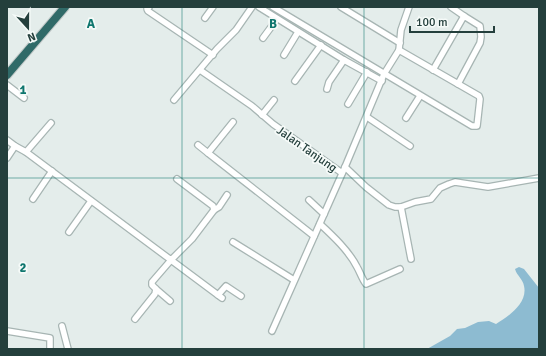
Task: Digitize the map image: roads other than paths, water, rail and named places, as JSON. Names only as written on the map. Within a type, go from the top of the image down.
[{"type":"highway","points":[[7,74],[65,7]]},
{"type":"street","points":[[149,7],[148,11],[213,55]]},
{"type":"street","points":[[205,18],[213,7]]},
{"type":"street","points":[[174,100],[236,30],[252,7]]},
{"type":"street","points":[[259,7],[344,60],[382,81]]},
{"type":"street","points":[[273,7],[420,96],[475,127],[477,124],[480,97],[433,70],[342,7]]},
{"type":"street","points":[[272,331],[367,117],[384,74],[399,46],[401,30],[409,7]]},
{"type":"street","points":[[451,7],[480,26],[481,40],[458,84]]},
{"type":"street","points":[[433,70],[464,16]]},
{"type":"street","points":[[263,38],[277,19]]},
{"type":"street","points":[[284,55],[298,32]]},
{"type":"street","points":[[294,81],[321,45]]},
{"type":"street","points":[[327,89],[329,82],[344,60]]},
{"type":"street","name":"Jalan Tanjung","points":[[200,70],[342,173]]},
{"type":"street","points":[[348,104],[367,72]]},
{"type":"street","points":[[7,84],[24,98]]},
{"type":"street","points":[[406,118],[420,96]]},
{"type":"street","points":[[262,115],[274,100]]},
{"type":"street","points":[[367,117],[410,146]]},
{"type":"street","points":[[208,153],[233,122]]},
{"type":"street","points":[[26,152],[51,123]]},
{"type":"street","points":[[7,140],[26,152],[220,296],[226,286],[241,296]]},
{"type":"street","points":[[198,145],[314,236]]},
{"type":"street","points":[[7,158],[15,146]]},
{"type":"street","points":[[345,167],[366,187],[389,205],[395,207],[401,207],[415,202],[431,199],[440,188],[455,182],[488,187],[539,178]]},
{"type":"street","points":[[33,199],[52,172]]},
{"type":"street","points":[[177,179],[213,206],[214,210]]},
{"type":"street","points":[[170,301],[152,285],[152,282],[192,239],[226,196]]},
{"type":"street","points":[[309,200],[324,214]]},
{"type":"street","points":[[69,232],[91,201]]},
{"type":"street","points":[[401,207],[411,259]]},
{"type":"street","points":[[320,224],[329,232],[357,266],[366,284],[400,269]]},
{"type":"street","points":[[233,242],[294,280]]},
{"type":"street","points":[[135,319],[155,294],[156,289]]},
{"type":"street","points":[[62,326],[68,349]]},
{"type":"street","points":[[7,331],[49,337],[51,339],[50,349]]},
{"type":"water","points":[[519,267],[524,269],[539,288],[539,349],[427,349],[450,336],[457,329],[465,328],[478,322],[489,321],[496,324],[512,313],[523,298],[524,292],[523,284],[515,269]]}]
